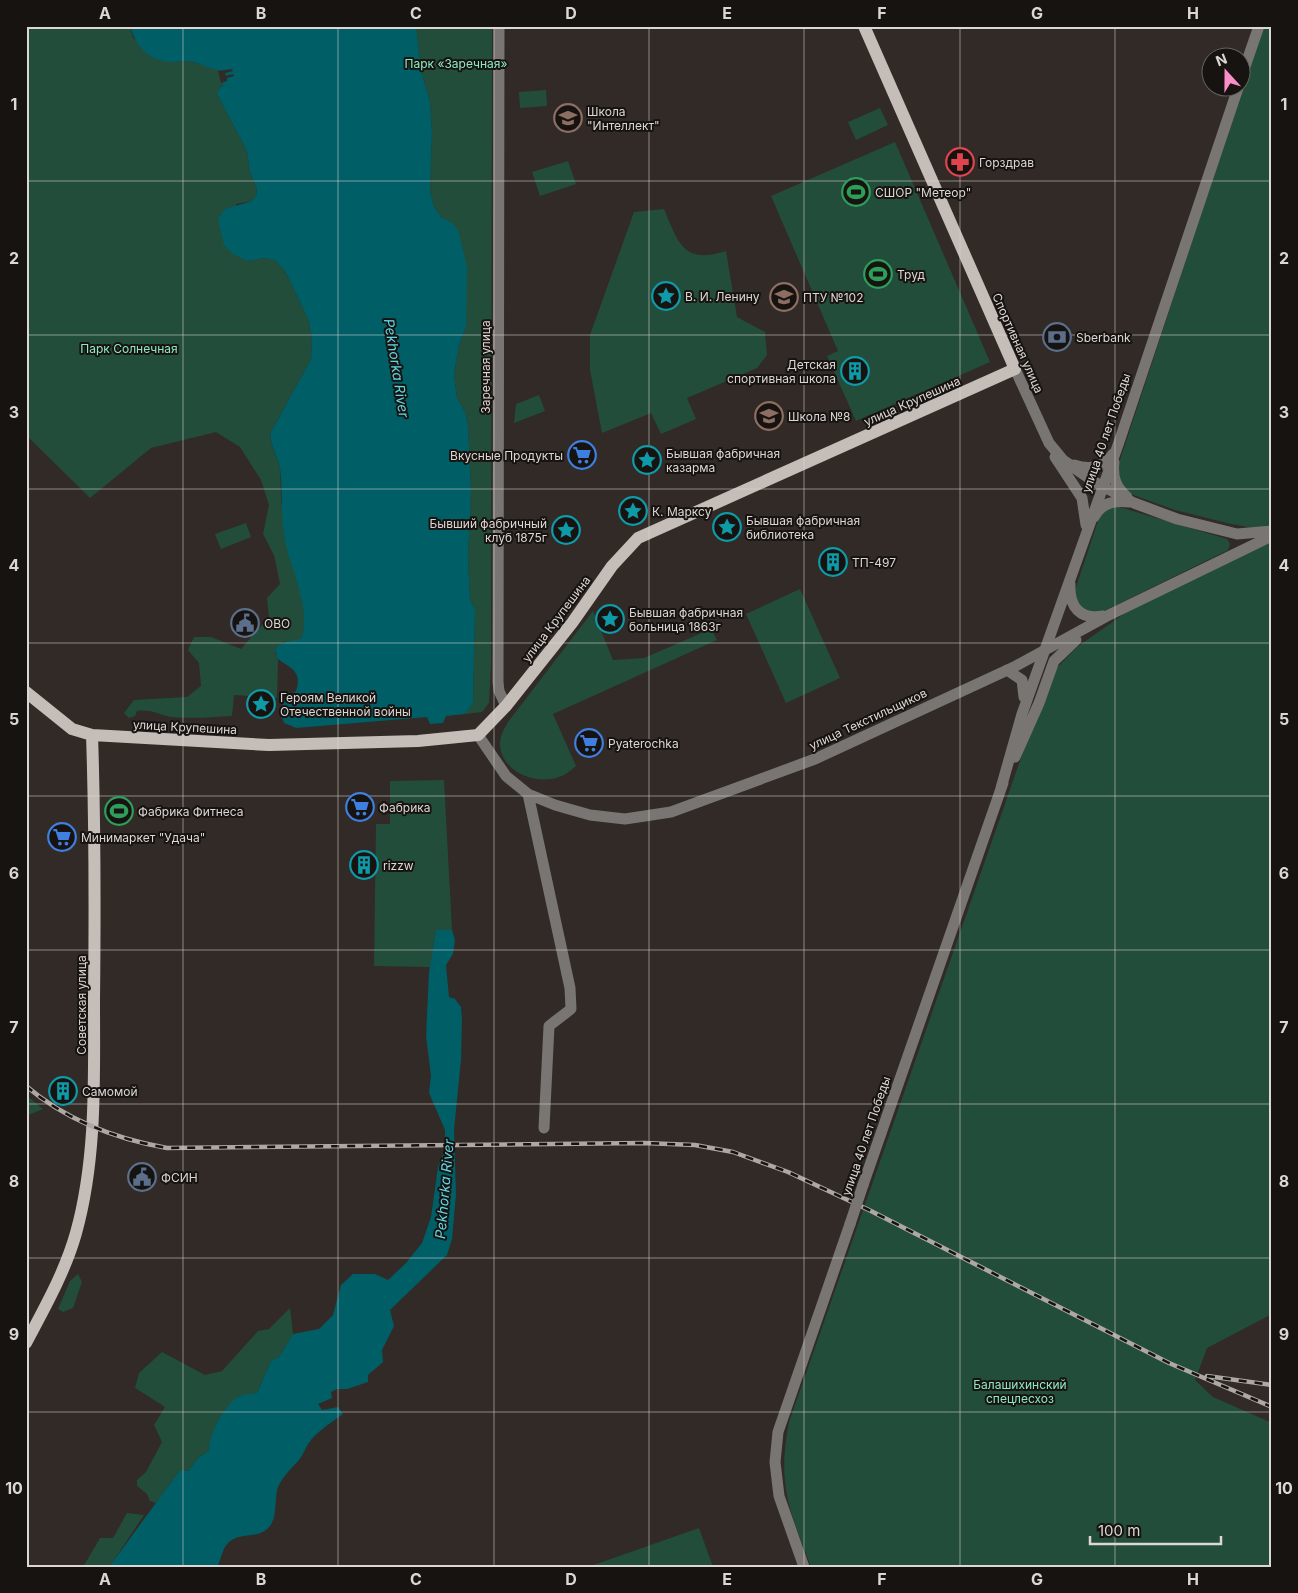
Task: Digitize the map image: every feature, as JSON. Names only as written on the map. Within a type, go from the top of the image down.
[{"type":"main road","name":"Спортивная улица","points":[[864,26],[1015,369]]},
{"type":"main road","name":"улица Крупешина","points":[[92,735],[279,745],[418,741],[478,735],[506,706],[572,623],[612,566],[638,538],[1015,369]]},
{"type":"main road","points":[[26,692],[72,729],[92,735]]},
{"type":"main road","name":"Советская улица","points":[[26,1342],[58,1282],[78,1225],[88,1176],[95,1056],[95,842],[92,735]]},
{"type":"street","name":"Заречная улица","points":[[499,26],[498,667],[499,691],[506,706]]},
{"type":"street","points":[[1250,52],[1259,26]]},
{"type":"street","name":"улица 40 лет Победы","points":[[804,1567],[779,1496],[775,1462],[778,1432],[1001,788],[1022,714],[1118,445],[1235,98]]},
{"type":"street","name":"Спортивная улица","points":[[1015,369],[1049,443],[1064,460],[1102,487],[1134,503],[1177,519],[1237,534],[1272,531]]},
{"type":"street","points":[[1049,443],[1059,464],[1082,498],[1086,518],[1084,536]]},
{"type":"street","points":[[1064,460],[1080,467],[1097,466],[1108,460],[1118,445]]},
{"type":"street","points":[[1118,445],[1114,478],[1120,490],[1134,503]]},
{"type":"street","points":[[1084,536],[1096,514],[1104,506],[1116,502],[1134,503]]},
{"type":"street","points":[[1234,554],[1242,546],[1241,537],[1237,534]]},
{"type":"street","name":"улица Текстильщиков","points":[[478,735],[506,776],[528,794],[555,805],[590,815],[625,819],[671,812],[815,759],[1007,670],[1109,615],[1272,536]]},
{"type":"street","points":[[1071,575],[1070,590],[1072,604],[1077,611],[1090,617],[1109,615]]},
{"type":"street","name":"улица 40 лет Победы","points":[[1001,788],[1054,661],[1066,648],[1109,615]]},
{"type":"street","points":[[1007,670],[1019,676],[1024,685],[1022,714]]},
{"type":"street","points":[[528,794],[570,988],[572,1009],[549,1026],[544,1128]]},
{"type":"green space","name":"Парк Солнечная","points":[[26,26],[130,26],[133,38],[171,62],[188,61],[219,69],[223,85],[218,90],[218,96],[247,151],[250,172],[257,189],[256,196],[252,201],[236,204],[247,261],[265,258],[275,260],[285,271],[308,319],[312,337],[311,359],[271,432],[272,446],[280,469],[282,508],[304,609],[303,638],[296,642],[283,642],[275,653],[278,659],[277,698],[234,695],[232,716],[179,718],[151,711],[137,711],[135,716],[129,718],[124,713],[134,700],[187,697],[201,686],[199,663],[188,650],[194,637],[211,637],[241,649],[269,617],[267,598],[280,584],[274,555],[263,534],[269,505],[261,480],[240,447],[216,432],[151,448],[90,498],[26,435]]},
{"type":"green space","name":"Парк «Заречная»","points":[[416,26],[492,26],[491,664],[489,703],[482,712],[465,714],[473,703],[475,609],[470,600],[468,559],[471,491],[468,425],[465,412],[457,398],[454,374],[459,345],[466,327],[451,222],[441,217],[434,207],[430,189],[432,131],[430,102],[421,70]]},
{"type":"green space","points":[[1263,26],[1272,26],[1272,527],[1248,527],[1175,510],[1129,493],[1118,476],[1119,463],[1239,98],[1250,98],[1250,65]]},
{"type":"green space","points":[[546,90],[547,106],[520,108],[519,92]]},
{"type":"green space","points":[[880,108],[888,125],[856,140],[848,122]]},
{"type":"green space","name":"Труд","points":[[895,142],[990,362],[856,421],[827,356],[838,351],[771,196]]},
{"type":"green space","points":[[568,161],[576,184],[540,196],[532,172]]},
{"type":"green space","points":[[664,209],[678,240],[691,253],[712,255],[726,251],[737,317],[765,332],[767,355],[757,368],[687,398],[696,419],[661,434],[651,413],[602,433],[590,370],[590,335],[634,212]]},
{"type":"green space","points":[[539,395],[545,411],[514,423],[516,404]]},
{"type":"green space","points":[[1116,506],[1227,539],[1230,544],[1228,550],[1100,613],[1079,609],[1075,590],[1101,512]]},
{"type":"green space","points":[[246,523],[251,537],[221,549],[215,534]]},
{"type":"green space","name":"Балашихинский спецлесхоз","points":[[1272,542],[1272,1314],[1207,1348],[1195,1380],[1213,1397],[1272,1423],[1272,1567],[811,1567],[787,1496],[784,1463],[789,1422],[1050,675],[1077,647],[1131,609]]},
{"type":"green space","points":[[800,589],[840,678],[786,703],[746,614]]},
{"type":"green space","points":[[593,611],[613,660],[644,658],[711,629],[717,640],[553,714],[576,766],[556,778],[538,779],[528,777],[512,768],[506,762],[500,744],[501,735],[508,722]]},
{"type":"green space","points":[[444,780],[452,930],[436,930],[430,967],[374,966],[376,824],[390,824],[390,781]]},
{"type":"green space","points":[[26,1095],[43,1109],[26,1116]]},
{"type":"green space","points":[[78,1274],[82,1282],[73,1308],[63,1312],[58,1309],[70,1281]]},
{"type":"green space","points":[[290,1308],[293,1334],[279,1357],[271,1361],[257,1393],[238,1397],[209,1451],[199,1457],[188,1471],[180,1470],[156,1503],[150,1501],[147,1494],[137,1486],[137,1480],[146,1472],[162,1442],[154,1425],[165,1407],[135,1388],[139,1373],[162,1352],[205,1375],[222,1371],[258,1331],[269,1329]]},
{"type":"green space","points":[[127,1513],[144,1515],[109,1567],[83,1567],[100,1538],[113,1538]]},
{"type":"green space","points":[[699,1528],[713,1567],[588,1567]]},
{"type":"water","name":"Pekhorka River","points":[[130,26],[416,26],[421,70],[430,102],[432,131],[430,190],[434,207],[441,217],[451,222],[458,230],[467,267],[466,327],[459,345],[454,374],[457,398],[465,412],[468,425],[471,491],[468,559],[470,600],[475,609],[473,703],[465,714],[446,716],[443,723],[430,724],[427,717],[296,728],[284,723],[282,718],[283,704],[296,691],[298,682],[294,671],[278,658],[276,649],[285,642],[302,638],[304,614],[300,591],[284,536],[280,468],[272,446],[271,432],[311,359],[312,337],[308,319],[285,271],[275,260],[265,258],[247,261],[233,254],[224,245],[218,219],[225,209],[252,201],[256,196],[257,189],[250,172],[247,151],[218,96],[218,90],[223,85],[219,70],[188,61],[164,61],[150,56],[136,40]]},
{"type":"water","name":"Pekhorka River","points":[[436,930],[452,930],[455,940],[453,954],[446,965],[449,997],[455,999],[461,1007],[462,1021],[461,1060],[454,1130],[456,1194],[452,1239],[447,1255],[390,1310],[394,1326],[382,1350],[383,1362],[368,1375],[368,1382],[347,1389],[337,1389],[331,1392],[332,1398],[318,1404],[322,1410],[338,1407],[343,1414],[312,1439],[300,1458],[282,1479],[277,1492],[274,1519],[265,1531],[233,1539],[224,1548],[217,1567],[109,1567],[180,1470],[188,1471],[199,1457],[209,1451],[214,1429],[232,1401],[240,1396],[257,1393],[271,1361],[279,1357],[293,1334],[319,1329],[333,1315],[341,1285],[353,1274],[375,1274],[388,1280],[406,1263],[422,1243],[431,1217],[438,1167],[445,1150],[445,1130],[429,1093],[431,1076],[426,1036],[429,972]]},
{"type":"pier","points":[[232,69],[233,71],[225,73],[226,76],[233,74],[234,76],[227,78],[227,81],[221,83],[218,71]]},
{"type":"railway","points":[[26,1086],[58,1109],[92,1126],[129,1139],[167,1148],[644,1143],[695,1145],[733,1152],[788,1172],[869,1210],[1169,1363],[1272,1407]]},
{"type":"railway","points":[[1207,1376],[1272,1385]]},
{"type":"place","name":"Школа \"Интеллект\"","points":[[568,118]]},
{"type":"place","name":"Горздрав","points":[[960,162]]},
{"type":"place","name":"СШОР \"Метеор\"","points":[[856,192]]},
{"type":"place","name":"Труд","points":[[878,274]]},
{"type":"place","name":"В. И. Ленину","points":[[666,296]]},
{"type":"place","name":"ПТУ №102","points":[[784,297]]},
{"type":"place","name":"Sberbank","points":[[1057,337]]},
{"type":"place","name":"Детская спортивная школа","points":[[855,371]]},
{"type":"place","name":"Школа №8","points":[[769,416]]},
{"type":"place","name":"Вкусные Продукты","points":[[582,455]]},
{"type":"place","name":"Бывшая фабричная казарма","points":[[647,460]]},
{"type":"place","name":"К. Марксу","points":[[633,511]]},
{"type":"place","name":"Бывшая фабричная библиотека","points":[[727,527]]},
{"type":"place","name":"Бывший фабричный клуб 1875г","points":[[566,530]]},
{"type":"place","name":"ТП-497","points":[[833,562]]},
{"type":"place","name":"Бывшая фабричная больница 1863г","points":[[610,619]]},
{"type":"place","name":"ОВО","points":[[245,623]]},
{"type":"place","name":"Героям Великой Отечественной войны","points":[[261,704]]},
{"type":"place","name":"Pyaterochka","points":[[589,743]]},
{"type":"place","name":"Фабрика","points":[[360,807]]},
{"type":"place","name":"Фабрика Фитнеса","points":[[119,811]]},
{"type":"place","name":"Минимаркет \"Удача\"","points":[[62,837]]},
{"type":"place","name":"rizzw","points":[[364,865]]},
{"type":"place","name":"Самомой","points":[[63,1091]]},
{"type":"place","name":"ФСИН","points":[[142,1177]]}]
